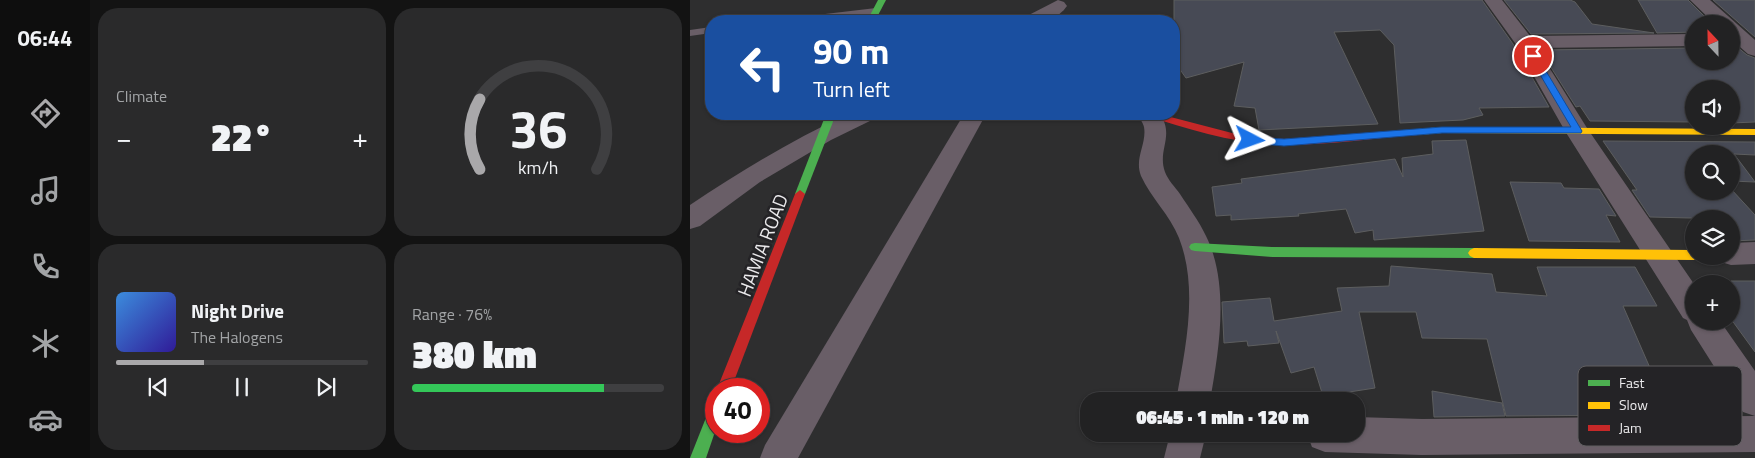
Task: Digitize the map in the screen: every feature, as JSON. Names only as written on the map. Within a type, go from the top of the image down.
[{"type":"street","points":[[874,15],[882,0]]},
{"type":"street","points":[[1493,0],[1524,42],[1577,131],[1685,296]]},
{"type":"street","points":[[1699,0],[1716,15]]},
{"type":"street","points":[[1041,15],[1059,3]]},
{"type":"street","points":[[1049,15],[1059,3]]},
{"type":"street","points":[[1524,42],[1685,40]]},
{"type":"street","points":[[690,219],[827,124],[843,120]]},
{"type":"street","points":[[778,458],[971,120]]},
{"type":"street","points":[[1153,120],[1156,128],[1151,166],[1154,176],[1193,238],[1202,272],[1203,309],[1200,358],[1194,392]]},
{"type":"street","points":[[1171,120],[1227,135],[1264,142],[1434,130],[1755,132]]},
{"type":"street","name":"HAMIA ROAD","points":[[728,378],[827,124]]},
{"type":"street","points":[[1195,247],[1272,252],[1685,255]]},
{"type":"street","points":[[1740,254],[1755,253]]},
{"type":"street","points":[[1708,330],[1732,366]]},
{"type":"street","points":[[1742,381],[1755,400]]},
{"type":"street","points":[[1742,434],[1755,434]]},
{"type":"street","points":[[1365,435],[1422,437],[1578,436]]},
{"type":"street","points":[[698,458],[705,439]]},
{"type":"street","points":[[1182,458],[1186,442]]},
{"type":"lane","points":[[690,33],[705,31]]},
{"type":"building","points":[[1174,0],[1482,0],[1513,44],[1549,107],[1479,108],[1483,115],[1463,120],[1400,123],[1394,45],[1380,30],[1334,32],[1378,124],[1259,130],[1255,108],[1234,106],[1244,62],[1186,78],[1180,70],[1180,15],[1174,15]]},
{"type":"building","points":[[1504,0],[1570,0],[1575,2],[1592,24],[1654,33],[1531,34]]},
{"type":"building","points":[[1638,0],[1688,0],[1703,15],[1685,15],[1685,32],[1657,33]]},
{"type":"building","points":[[1713,0],[1755,0],[1755,37],[1740,24],[1740,15],[1730,15]]},
{"type":"building","points":[[1685,48],[1685,70],[1740,70],[1740,49],[1755,58],[1755,122],[1740,123],[1740,80],[1685,80],[1685,122],[1590,121],[1580,106],[1576,107],[1540,50]]},
{"type":"building","points":[[1466,140],[1484,231],[1374,240],[1373,230],[1355,233],[1346,209],[1298,214],[1299,216],[1231,220],[1231,215],[1216,216],[1212,187],[1242,183],[1241,179],[1395,159],[1403,177],[1402,158],[1433,154],[1432,141]]},
{"type":"building","points":[[1603,141],[1755,142],[1755,155],[1740,154],[1740,145],[1685,145],[1685,200],[1740,199],[1755,215],[1755,240],[1740,241],[1740,210],[1685,210],[1685,218],[1650,217],[1632,190],[1637,190]]},
{"type":"building","points":[[1740,162],[1755,182],[1740,181]]},
{"type":"building","points":[[1510,182],[1561,183],[1564,188],[1599,189],[1616,216],[1606,215],[1620,242],[1529,241]]},
{"type":"building","points":[[1391,266],[1492,274],[1496,292],[1547,296],[1537,267],[1635,267],[1657,306],[1623,306],[1649,366],[1578,366],[1578,415],[1506,416],[1487,339],[1422,338],[1416,312],[1359,312],[1375,388],[1349,392],[1322,392],[1314,367],[1291,373],[1276,331],[1279,343],[1248,346],[1247,341],[1224,343],[1222,302],[1270,298],[1274,321],[1342,311],[1337,288],[1389,286]]},
{"type":"building","points":[[1740,281],[1755,281],[1755,352],[1739,330]]},
{"type":"building","points":[[1432,391],[1502,403],[1505,416],[1434,417]]},
{"type":"traffic: fast","points":[[874,15],[882,0]]},
{"type":"traffic: fast","points":[[800,194],[829,120]]},
{"type":"traffic: fast","points":[[1195,247],[1272,252],[1474,253]]},
{"type":"traffic: fast","points":[[698,458],[705,439]]},
{"type":"traffic: slow","points":[[1418,132],[1442,130],[1755,132]]},
{"type":"traffic: slow","points":[[1474,253],[1685,255]]},
{"type":"traffic: jam","points":[[1170,120],[1232,136],[1284,142],[1418,132]]},
{"type":"traffic: jam","points":[[728,378],[800,194]]},
{"type":"route","points":[[1250,140],[1284,142],[1442,130],[1577,131],[1533,56]]}]
